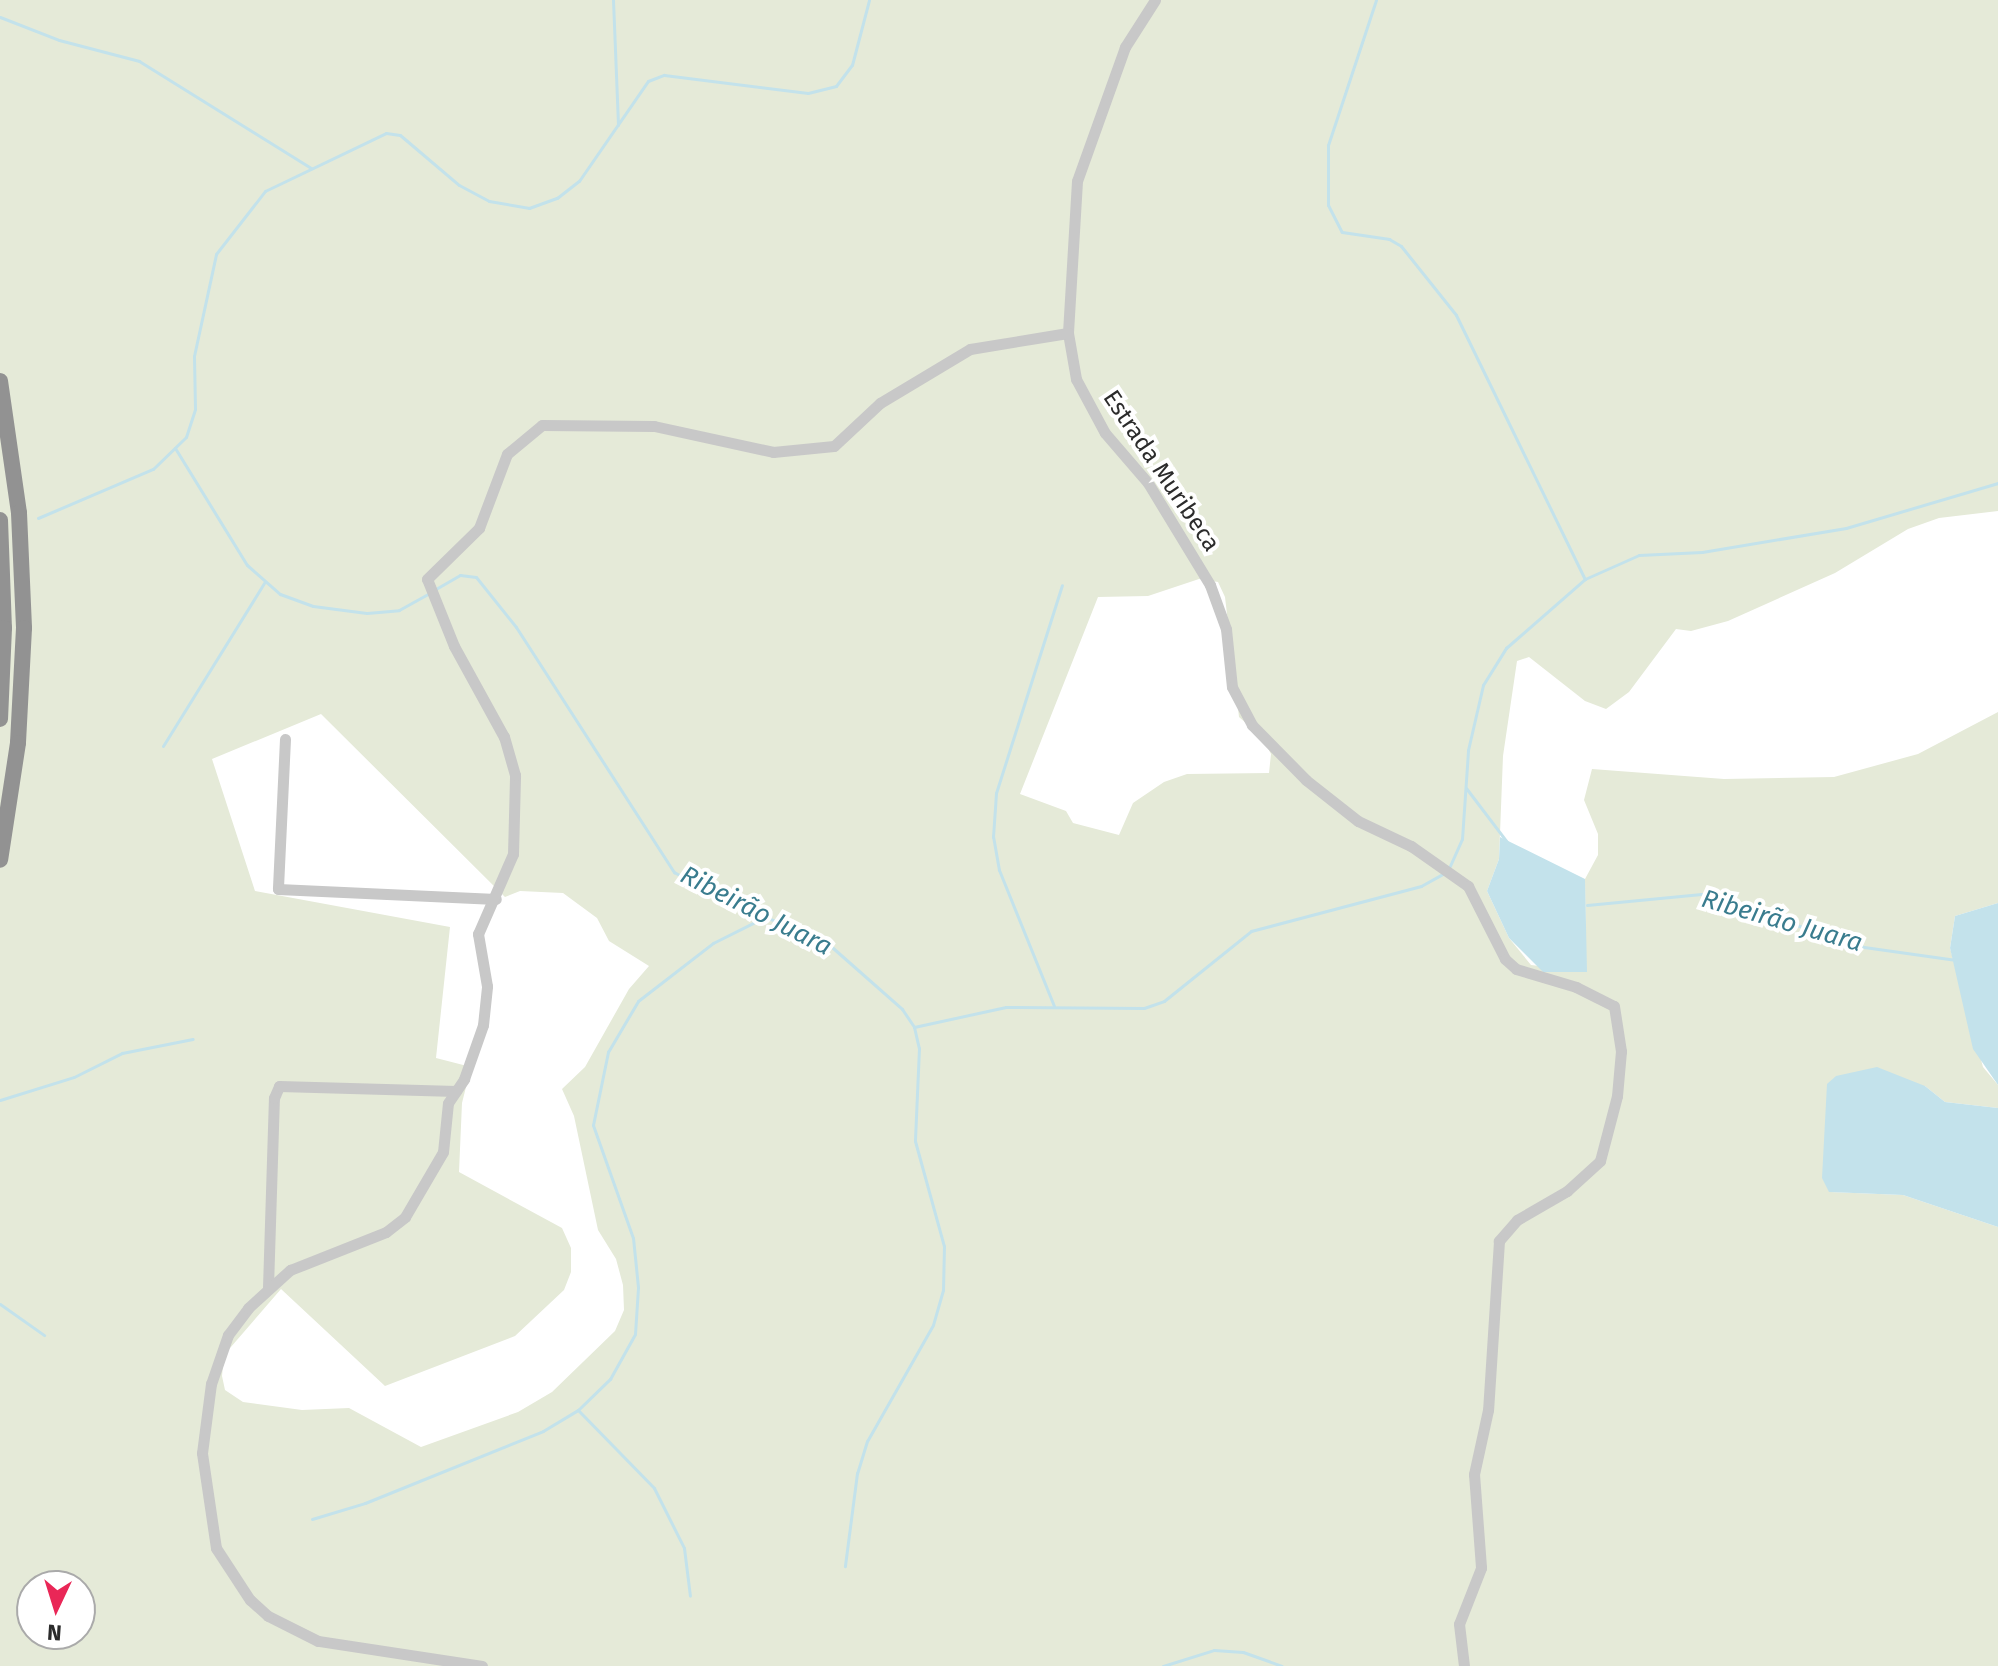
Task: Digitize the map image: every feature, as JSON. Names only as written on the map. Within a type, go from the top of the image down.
[{"type":"highway","points":[[0,381],[19,513],[24,628],[18,743],[0,860]]},
{"type":"highway","points":[[0,520],[4,615],[0,719]]},
{"type":"street","name":"Estrada Muribeca","points":[[1155,0],[1125,47],[1081,164],[1068,333],[1076,379],[1105,433],[1148,483],[1210,585],[1226,629],[1232,687],[1252,725],[1306,780],[1358,821],[1411,846],[1468,886],[1505,959],[1516,969],[1576,987],[1614,1006],[1621,1051],[1619,1081],[1600,1161],[1567,1191],[1517,1220],[1499,1241],[1488,1410],[1474,1474],[1481,1568],[1459,1624],[1464,1666]]},
{"type":"street","points":[[482,1666],[345,1646],[291,1631],[250,1600],[216,1548],[202,1453],[211,1384],[228,1335],[268,1287],[308,1260],[386,1232],[405,1217],[443,1152],[448,1103],[483,1025],[487,986],[478,934],[496,899],[516,836],[515,775],[497,720],[461,659],[427,581],[479,528],[498,472],[517,441],[554,422],[654,426],[773,452],[834,446],[880,403],[970,349],[1004,339],[1068,333]]},
{"type":"street","points":[[285,739],[278,889],[496,899]]},
{"type":"street","points":[[268,1287],[274,1098],[279,1086],[456,1091]]},
{"type":"green space","points":[[0,0],[1998,0],[1998,511],[1939,518],[1908,529],[1835,573],[1728,621],[1691,631],[1676,629],[1629,692],[1606,709],[1585,701],[1529,657],[1517,661],[1503,756],[1499,859],[1487,891],[1509,938],[1531,965],[1586,972],[1585,879],[1598,855],[1598,834],[1584,800],[1592,769],[1724,779],[1834,777],[1918,754],[1998,712],[1998,903],[1955,916],[1950,948],[1983,1067],[1998,1085],[1998,1108],[1945,1102],[1925,1086],[1830,1192],[1903,1195],[1998,1227],[1998,1666],[0,1666]],"holes":[[[1199,579],[1218,582],[1225,597],[1239,717],[1262,737],[1271,754],[1269,773],[1187,774],[1164,782],[1133,803],[1119,835],[1073,823],[1066,811],[1020,794],[1098,597],[1148,596]],[[321,714],[505,897],[520,891],[563,893],[597,918],[609,941],[649,966],[629,989],[585,1067],[562,1089],[574,1116],[598,1230],[616,1259],[623,1285],[624,1310],[615,1331],[552,1392],[518,1412],[421,1447],[349,1408],[302,1410],[243,1402],[225,1390],[222,1376],[224,1355],[281,1289],[385,1386],[515,1336],[564,1290],[571,1272],[571,1248],[562,1228],[459,1172],[462,1103],[471,1067],[436,1058],[450,927],[255,891],[212,759]]]},
{"type":"water","points":[[1500,837],[1585,879],[1587,972],[1543,972],[1509,938],[1487,891],[1499,859]]},
{"type":"water","points":[[1998,903],[1998,1085],[1973,1049],[1950,948],[1955,916]]},
{"type":"water","points":[[1877,1067],[1925,1086],[1945,1102],[1998,1108],[1998,1227],[1903,1195],[1829,1192],[1822,1178],[1827,1084],[1836,1076]]},
{"type":"waterway","points":[[613,0],[618,125]]},
{"type":"waterway","points":[[38,518],[153,469],[186,437],[195,409],[194,356],[216,254],[265,191],[386,133],[400,135],[459,185],[489,201],[529,208],[557,198],[579,181],[648,81],[664,75],[808,93],[836,86],[852,65],[869,0]]},
{"type":"waterway","points":[[1376,0],[1328,145],[1328,205],[1342,232],[1389,239],[1401,246],[1456,315],[1585,579]]},
{"type":"waterway","points":[[0,17],[59,40],[139,61],[311,168]]},
{"type":"waterway","name":"Ribeirão Juara","points":[[175,448],[247,565],[280,594],[313,606],[367,613],[399,610],[428,594]]},
{"type":"waterway","points":[[1449,868],[1462,839],[1468,750],[1483,685],[1506,648],[1585,579],[1639,555],[1702,552],[1846,528],[1998,483]]},
{"type":"waterway","name":"Ribeirão Juara","points":[[434,590],[460,575],[476,577],[516,627],[674,872],[723,900],[825,941],[902,1009],[914,1027],[919,1048],[915,1141],[944,1246],[943,1290],[933,1325],[867,1441],[857,1473],[845,1566]]},
{"type":"waterway","points":[[163,746],[264,583]]},
{"type":"waterway","points":[[1054,1006],[999,870],[993,837],[996,793],[1062,585]]},
{"type":"waterway","name":"Ribeirão Juara","points":[[1466,788],[1507,842]]},
{"type":"waterway","name":"Ribeirão Juara","points":[[914,1027],[1006,1007],[1144,1008],[1164,1001],[1251,931],[1421,886],[1444,873]]},
{"type":"waterway","name":"Ribeirão Juara","points":[[1587,905],[1701,894],[1864,947],[1956,960]]},
{"type":"waterway","points":[[312,1519],[365,1503],[543,1431],[578,1410],[610,1379],[635,1334],[638,1287],[633,1238],[593,1125],[608,1052],[638,1001],[713,943],[767,916]]},
{"type":"waterway","points":[[0,1100],[74,1077],[122,1053],[193,1039]]},
{"type":"waterway","points":[[0,1304],[44,1335]]},
{"type":"waterway","points":[[578,1410],[654,1488],[684,1548],[690,1596]]},
{"type":"waterway","points":[[1163,1666],[1214,1650],[1243,1652],[1282,1666]]}]
